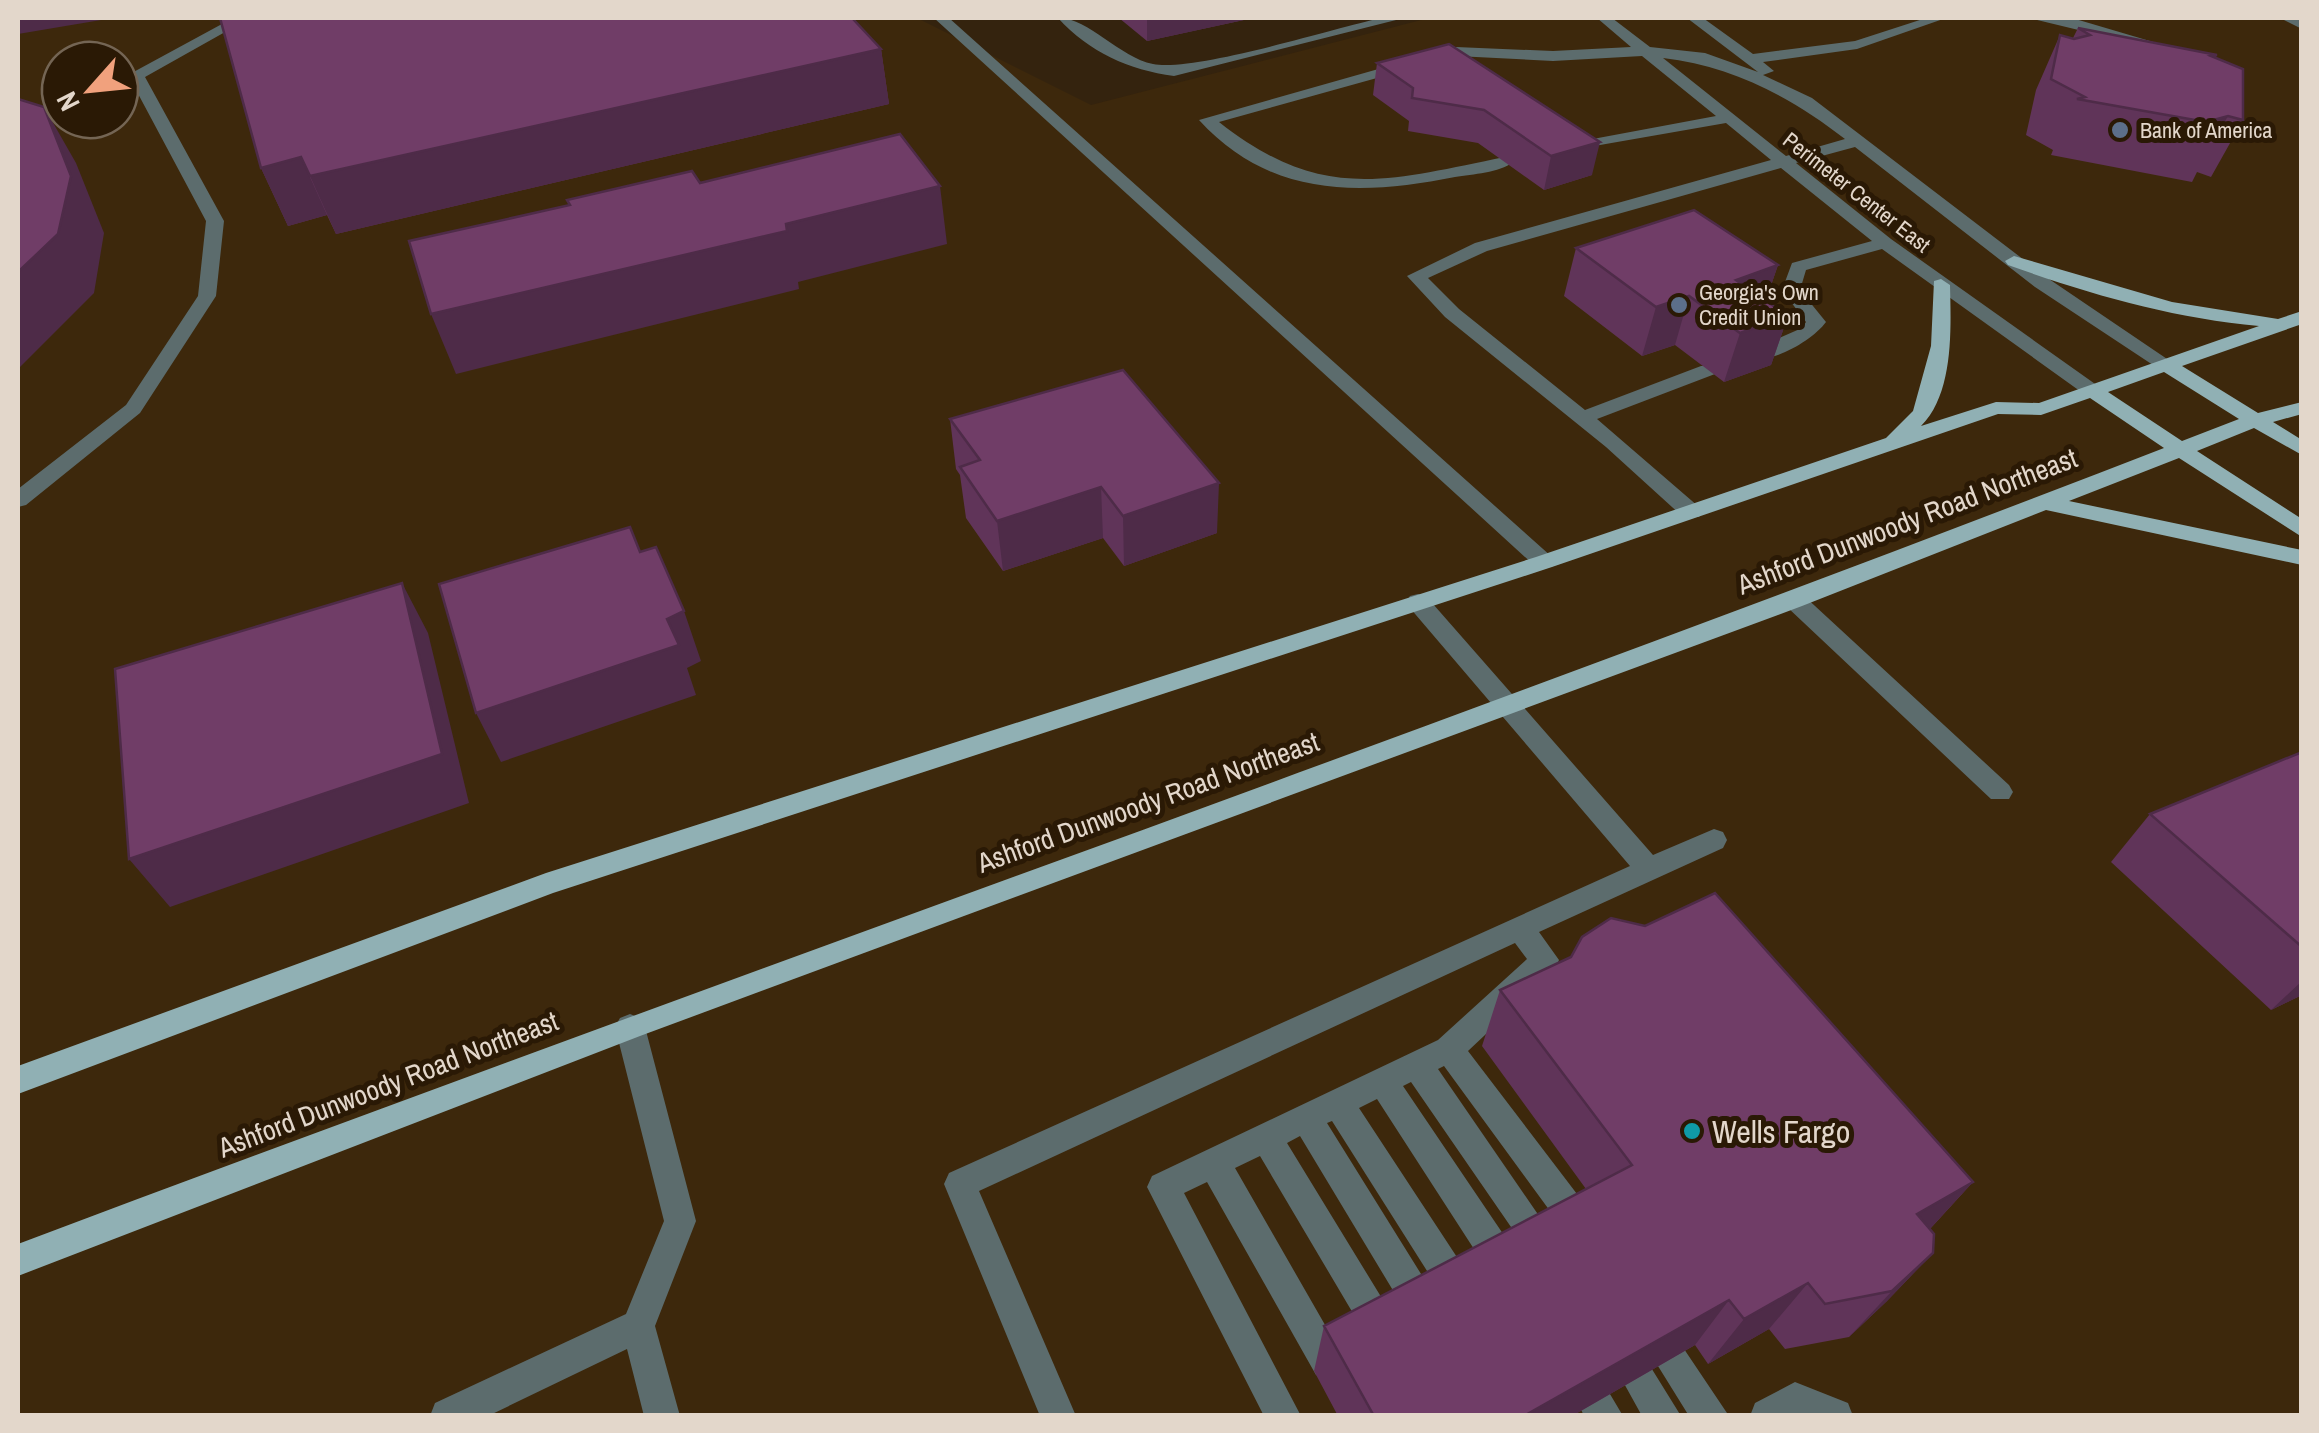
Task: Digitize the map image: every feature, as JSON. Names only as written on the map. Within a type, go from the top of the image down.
[{"type":"main road","points":[[2014,262],[2165,308],[2293,320]]},
{"type":"main road","points":[[1891,446],[1923,413],[1941,346],[1941,285]]},
{"type":"main road","name":"Ashford Dunwoody Road Northeast","points":[[18,1080],[546,884],[1544,562],[1996,408],[2041,409],[2293,320]]},
{"type":"main road","points":[[2164,363],[2302,449]]},
{"type":"main road","points":[[2091,390],[2302,530]]},
{"type":"main road","name":"Ashford Dunwoody Road Northeast","points":[[18,1260],[630,1027],[1794,600],[2256,420],[2302,408]]},
{"type":"main road","points":[[2047,503],[2302,558]]},
{"type":"street","points":[[18,500],[133,409],[207,296],[214,221],[136,75],[243,18]]},
{"type":"street","points":[[942,18],[1544,562]]},
{"type":"street","points":[[1066,18],[1110,55],[1150,69],[1174,71],[1397,18]]},
{"type":"street","name":"Perimeter Center East","points":[[1604,18],[1885,243],[2091,390]]},
{"type":"street","name":"Perimeter Center East","points":[[1694,18],[2014,262],[2164,363]]},
{"type":"street","points":[[1750,59],[1856,45],[1939,18]]},
{"type":"street","points":[[2036,18],[2072,22],[2153,44],[2111,53]]},
{"type":"street","points":[[2287,18],[2302,24]]},
{"type":"street","points":[[1505,162],[1415,179],[1329,187],[1282,174],[1244,155],[1207,120],[1456,51],[1553,56],[1646,51],[1705,58],[1746,72],[1820,111]]},
{"type":"street","points":[[1556,151],[1729,118]]},
{"type":"street","points":[[1691,512],[1452,313],[1416,276],[1482,247],[1857,140]]},
{"type":"street","points":[[1756,354],[1810,332],[1816,322],[1791,290],[1798,267],[1885,243]]},
{"type":"street","points":[[1582,418],[1708,370]]},
{"type":"street","points":[[1794,600],[2000,792]]},
{"type":"street","points":[[1418,602],[1650,869]]},
{"type":"street","points":[[1058,1416],[960,1184],[1714,840]]},
{"type":"street","points":[[1283,1416],[1164,1187],[1449,1050],[1545,960],[1520,928]]},
{"type":"street","points":[[630,1027],[680,1222],[638,1326],[662,1416]]},
{"type":"street","points":[[1449,1050],[1582,1228]]},
{"type":"street","points":[[1417,1065],[1545,1247]]},
{"type":"street","points":[[1382,1082],[1506,1268]]},
{"type":"street","points":[[1338,1104],[1460,1292]]},
{"type":"street","points":[[1306,1118],[1425,1312]]},
{"type":"street","points":[[1266,1137],[1383,1333]]},
{"type":"street","points":[[1214,1162],[1328,1363]]},
{"type":"street","points":[[448,1416],[638,1326]]},
{"type":"street","points":[[1670,1358],[1712,1416]]},
{"type":"street","points":[[1638,1378],[1663,1416]]},
{"type":"street","points":[[1768,1416],[1795,1400],[1835,1416]]},
{"type":"shaded area","points":[[18,18],[917,18],[1091,105],[1429,18],[2301,18],[2301,1415],[18,1415]]},
{"type":"building","points":[[220,18],[852,18],[881,49],[310,176],[301,157],[261,168]]},
{"type":"building","points":[[2078,28],[2217,55],[2211,56],[2243,69],[2243,120],[2228,116],[2213,120],[2223,125],[2077,99],[2085,97],[2051,79],[2060,35],[2074,39],[2090,35]]},
{"type":"building","points":[[1449,44],[1600,142],[1551,156],[1484,110],[1412,98],[1413,88],[1377,63]]},
{"type":"building","points":[[18,99],[40,106],[40,140],[57,140],[71,176],[58,234],[18,272]]},
{"type":"building","points":[[900,134],[940,186],[786,224],[787,231],[431,314],[409,241],[570,205],[567,200],[692,171],[700,183]]},
{"type":"building","points":[[1694,210],[1778,265],[1736,280],[1788,316],[1740,333],[1689,296],[1656,307],[1576,248]]},
{"type":"building","points":[[1123,370],[1219,483],[1123,516],[1101,487],[997,521],[960,467],[980,460],[950,419]]},
{"type":"building","points":[[630,527],[640,552],[656,547],[684,611],[667,619],[679,645],[476,713],[439,584]]},
{"type":"building","points":[[402,583],[442,754],[129,859],[115,669]]},
{"type":"building","points":[[2302,752],[2302,947],[2150,814]]},
{"type":"building","name":"Wells Fargo","points":[[1715,893],[1973,1182],[1917,1214],[1934,1234],[1933,1253],[1892,1291],[1825,1304],[1808,1283],[1744,1319],[1729,1300],[1524,1416],[1374,1416],[1324,1326],[1632,1165],[1500,990],[1571,957],[1582,937],[1611,918],[1645,926]]},
{"type":"place","name":"Bank of America","points":[[2120,130]]},
{"type":"place","name":"Georgia's Own Credit Union","points":[[1679,305]]},
{"type":"place","name":"Wells Fargo","points":[[1692,1131]]}]
